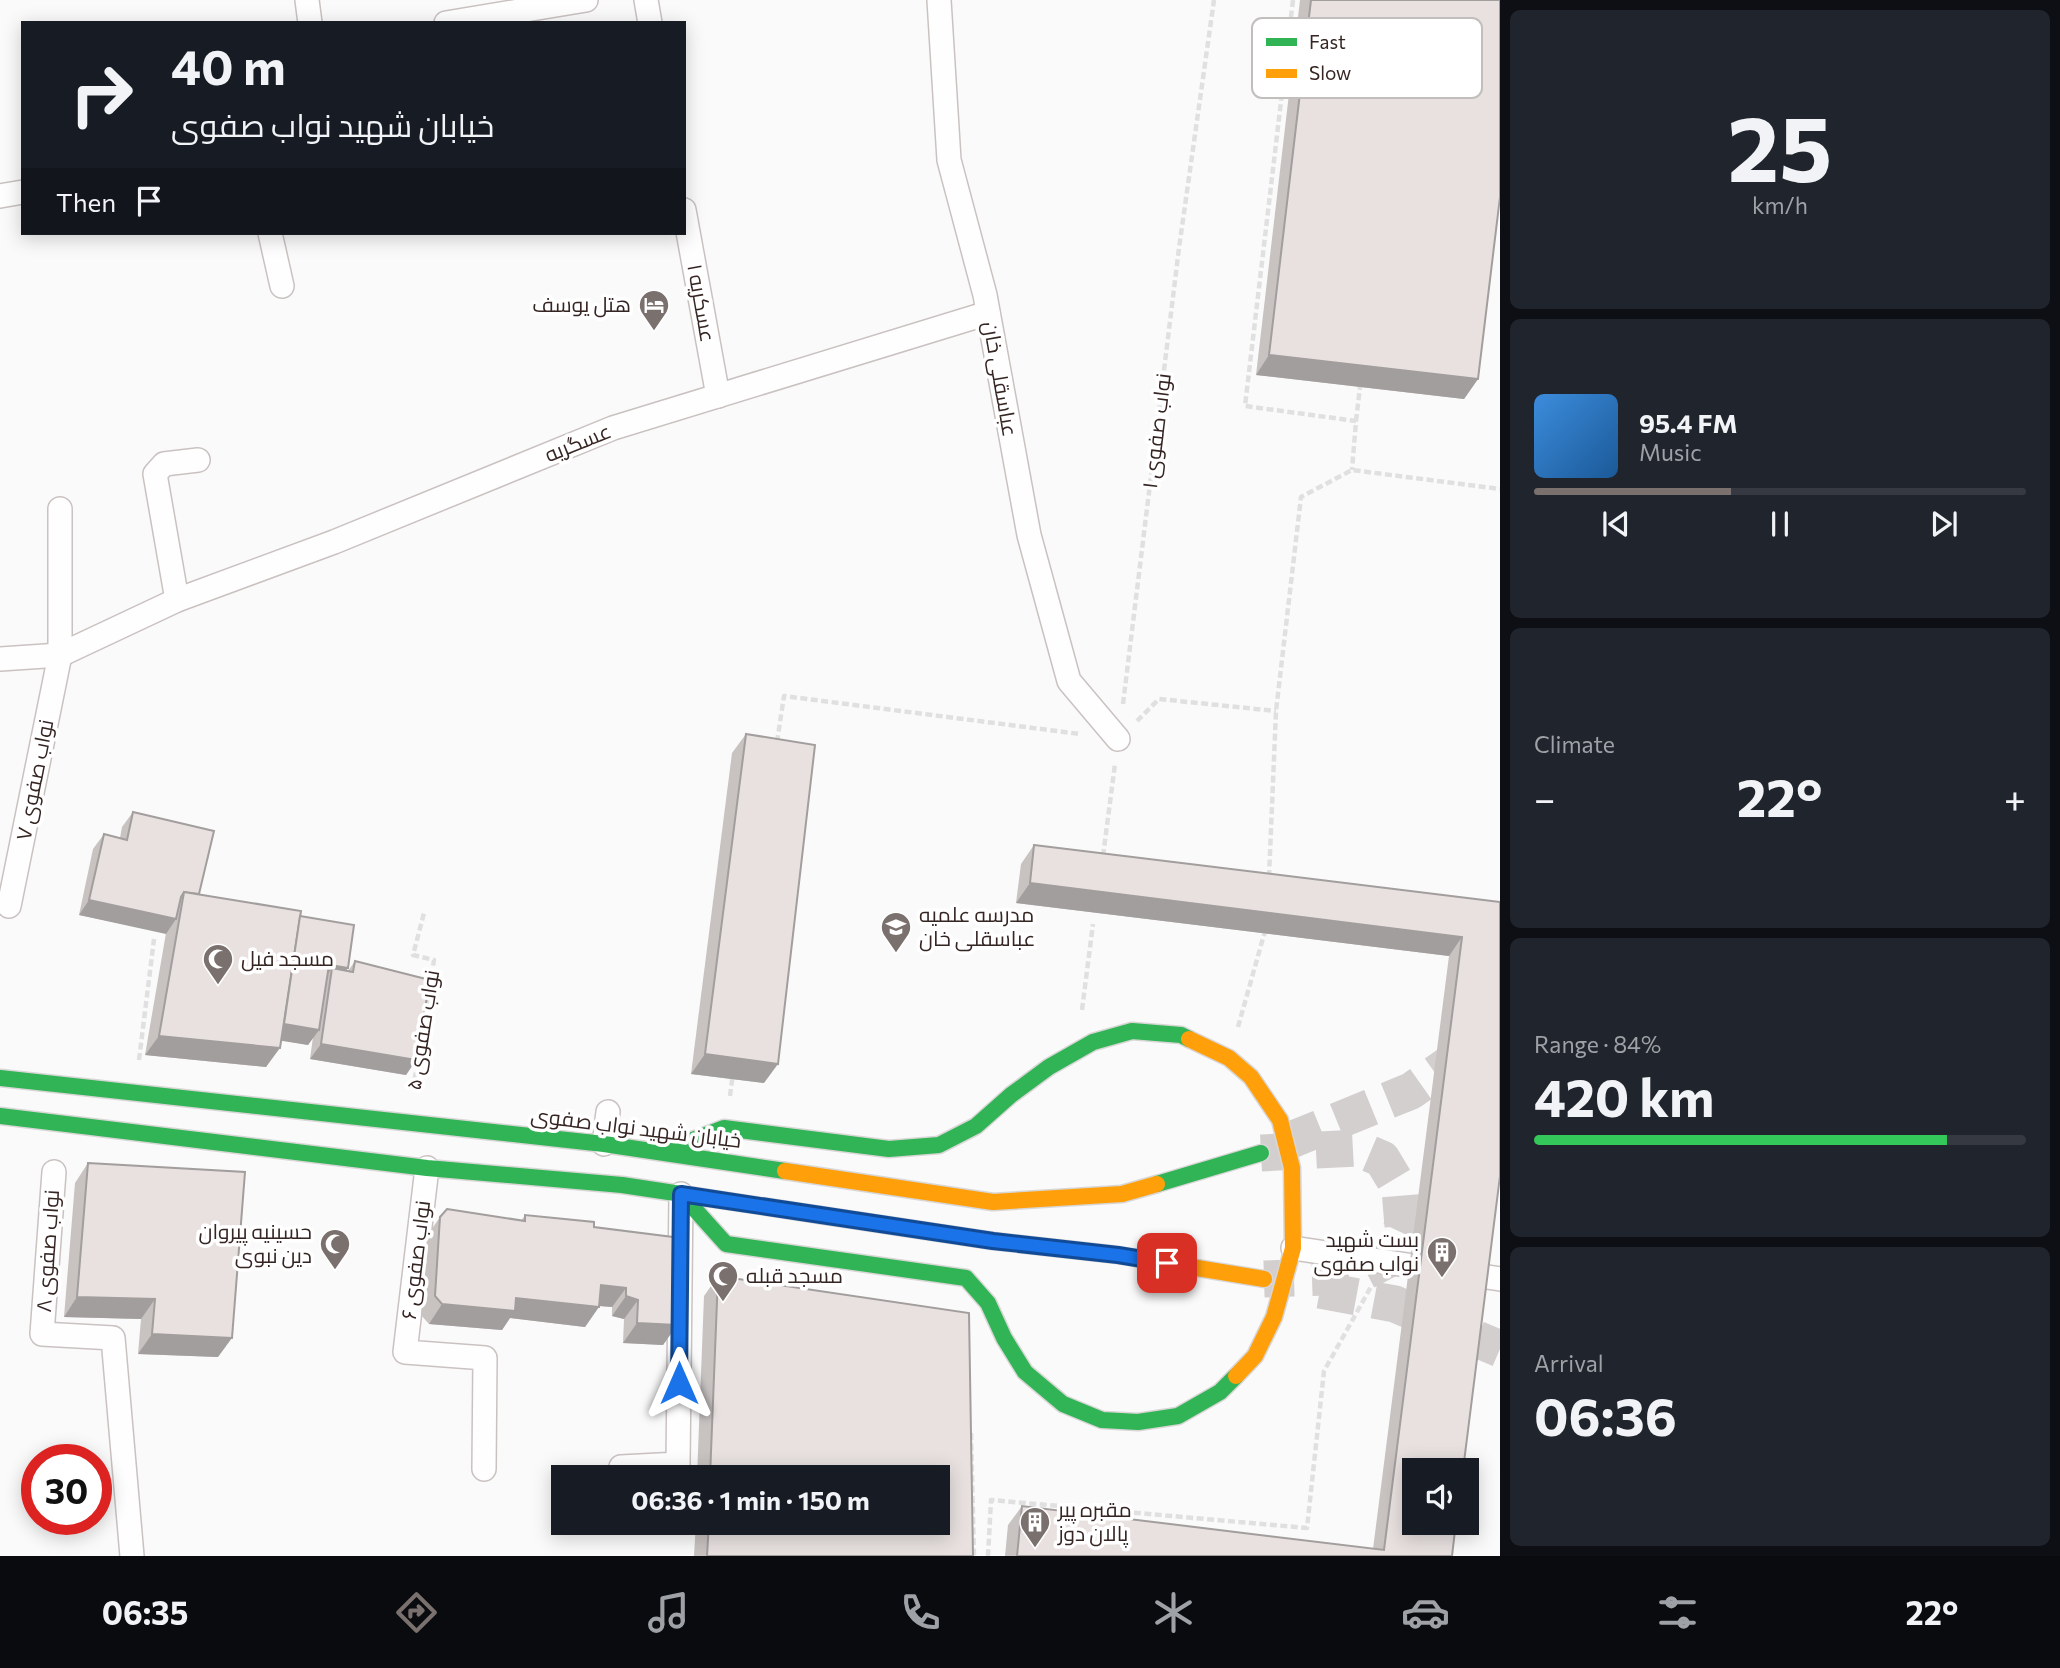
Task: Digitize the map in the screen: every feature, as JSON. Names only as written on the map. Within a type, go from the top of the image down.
[{"type":"main road","points":[[664,1151],[724,1128],[889,1149],[939,1145],[976,1126],[1011,1095],[1049,1067],[1093,1042],[1132,1031],[1181,1035],[1229,1058],[1251,1077],[1280,1120],[1292,1168],[1293,1248],[1274,1317],[1255,1356],[1220,1392],[1178,1416],[1138,1422],[1102,1420],[1063,1404],[1025,1372],[1004,1338],[988,1303],[966,1278],[726,1244],[681,1194]]},
{"type":"main road","name":"خیابان شهید نواب صفوی","points":[[0,1077],[664,1151],[993,1202],[1122,1194],[1261,1153]]},
{"type":"main road","points":[[0,1115],[428,1168],[622,1185],[993,1241],[1118,1255],[1264,1279]]},
{"type":"street","points":[[307,0],[310,21]]},
{"type":"street","points":[[458,21],[586,0]]},
{"type":"street","points":[[646,0],[650,21]]},
{"type":"street","name":"عباسقلی خان","points":[[939,0],[949,160],[985,295],[1029,535],[1069,681],[1118,739]]},
{"type":"street","points":[[0,196],[21,192]]},
{"type":"street","name":"عسکریه ۱","points":[[686,221],[718,396]]},
{"type":"street","points":[[270,235],[282,286]]},
{"type":"street","name":"عسگریه","points":[[60,655],[177,600],[334,541],[612,428],[988,313]]},
{"type":"street","points":[[177,600],[155,474],[164,464],[198,460]]},
{"type":"street","name":"نواب صفوی ۷","points":[[9,906],[60,655],[60,509]]},
{"type":"street","points":[[0,659],[60,655]]},
{"type":"street","points":[[604,1144],[608,1112]]},
{"type":"street","name":"نواب صفوی ۶","points":[[428,1168],[405,1352],[485,1358],[484,1469]]},
{"type":"street","name":"نواب صفوی ۸","points":[[54,1172],[42,1334],[113,1338],[132,1556]]},
{"type":"street","points":[[659,1465],[678,1464],[681,1194]]},
{"type":"street","points":[[1293,1248],[1500,1279]]},
{"type":"path","name":"نواب صفوی ۱","points":[[1102,862],[1214,0]]},
{"type":"path","points":[[1291,18],[1293,0]]},
{"type":"path","points":[[1281,98],[1245,407],[1356,421]]},
{"type":"path","points":[[1352,470],[1360,387]]},
{"type":"path","points":[[1269,881],[1276,711],[1301,497],[1352,470],[1500,489]]},
{"type":"path","points":[[776,751],[784,696],[1118,739],[1159,699],[1276,711]]},
{"type":"path","name":"نواب صفوی ۵","points":[[408,1122],[433,960],[413,955],[424,913]]},
{"type":"path","points":[[1229,1058],[1265,934],[1266,921]]},
{"type":"path","points":[[1093,1042],[1081,1016],[1094,924]]},
{"type":"path","points":[[135,1092],[154,939]]},
{"type":"path","points":[[724,1128],[735,1063]]},
{"type":"path","points":[[988,1556],[991,1500],[1307,1528],[1324,1371],[1374,1282]]},
{"type":"path","points":[[971,1431],[974,1556]]},
{"type":"building","points":[[1311,0],[1500,0],[1500,197],[1478,379],[1269,355],[1299,98],[1482,98],[1482,18],[1309,18]]},
{"type":"building","points":[[746,734],[815,745],[778,1064],[705,1054]]},
{"type":"building","points":[[133,812],[214,831],[199,894],[184,892],[176,919],[89,900],[104,834],[127,840]]},
{"type":"building","name":"بست شهید نواب صفوی","points":[[1034,845],[1500,902],[1500,1176],[1465,1458],[1402,1458],[1402,1535],[1454,1535],[1452,1556],[1017,1556],[1022,1506],[1384,1550],[1462,937],[1030,883]]},
{"type":"building","name":"مسجد فیل","points":[[184,892],[301,911],[280,1048],[159,1036]]},
{"type":"building","points":[[300,916],[354,925],[348,968],[329,965],[319,1030],[284,1024]]},
{"type":"building","points":[[355,961],[430,980],[416,1060],[321,1044],[332,968],[353,972]]},
{"type":"building","points":[[88,1163],[245,1172],[232,1338],[152,1334],[155,1299],[77,1297]]},
{"type":"building","points":[[447,1209],[525,1221],[525,1215],[594,1222],[594,1227],[673,1237],[680,1244],[677,1325],[637,1323],[638,1300],[626,1296],[626,1288],[601,1285],[599,1307],[516,1298],[515,1311],[442,1304],[435,1296],[440,1217]]},
{"type":"building","points":[[718,1276],[969,1313],[973,1556],[707,1556],[708,1535],[950,1535],[950,1465],[710,1465]]},
{"type":"tunnel","points":[[1286,1142],[1411,1091],[1500,1028]]},
{"type":"tunnel","points":[[1261,1153],[1356,1148],[1382,1159],[1400,1189],[1403,1226],[1387,1260],[1356,1276],[1264,1279]]},
{"type":"tunnel","points":[[1320,1290],[1395,1304],[1500,1349]]},
{"type":"traffic: fast","points":[[664,1151],[724,1128],[889,1149],[939,1145],[976,1126],[1011,1095],[1049,1067],[1093,1042],[1132,1031],[1181,1035],[1189,1039]]},
{"type":"traffic: fast","points":[[0,1078],[604,1144],[785,1171]]},
{"type":"traffic: fast","points":[[0,1116],[427,1168],[622,1185],[820,1215]]},
{"type":"traffic: fast","points":[[1157,1184],[1261,1153]]},
{"type":"traffic: fast","points":[[681,1194],[726,1244],[966,1278],[988,1303],[1004,1338],[1025,1372],[1063,1404],[1102,1420],[1138,1422],[1178,1416],[1220,1392],[1236,1376]]},
{"type":"traffic: slow","points":[[1189,1039],[1229,1058],[1251,1077],[1280,1120],[1292,1168],[1293,1248],[1274,1317],[1255,1356],[1236,1376]]},
{"type":"traffic: slow","points":[[785,1171],[993,1202],[1122,1194],[1157,1184]]},
{"type":"traffic: slow","points":[[820,1215],[993,1241],[1118,1255],[1264,1279]]},
{"type":"place","name":"هتل یوسف","points":[[654,332]]},
{"type":"place","name":"مدرسه علمیه عباسقلی خان","points":[[896,954]]},
{"type":"place","name":"مسجد فیل","points":[[218,986]]},
{"type":"place","name":"حسینیه پیروان دین نبوی","points":[[335,1271]]},
{"type":"place","name":"بست شهید نواب صفوی","points":[[1442,1279]]},
{"type":"place","name":"مسجد قبله","points":[[723,1303]]},
{"type":"place","name":"مقبره پیر پالان دوز","points":[[1035,1549]]},
{"type":"route","points":[[679,1383],[681,1194],[993,1241],[1167,1263]]}]
